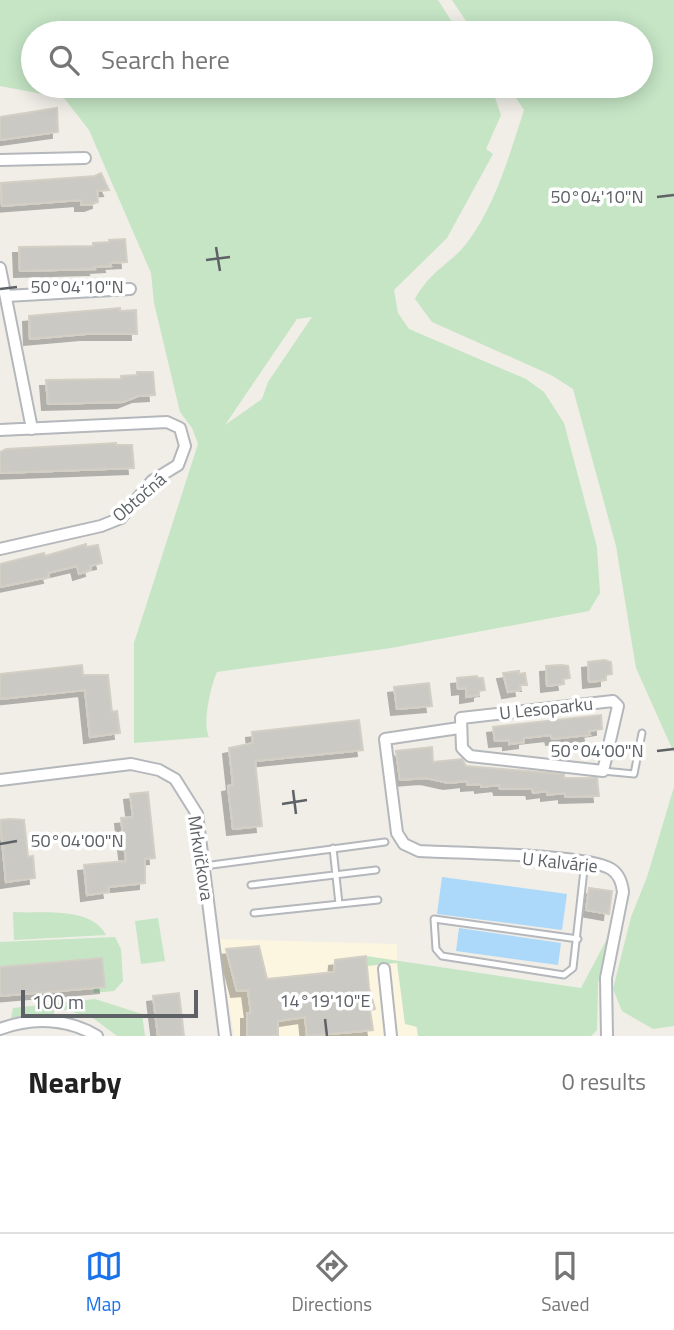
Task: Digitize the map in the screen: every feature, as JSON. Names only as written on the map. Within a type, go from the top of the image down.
[{"type":"street","points":[[0,160],[85,158]]},
{"type":"street","points":[[0,268],[32,429],[0,430]]},
{"type":"street","points":[[6,296],[130,289]]},
{"type":"street","name":"Obtočná","points":[[0,549],[101,526],[121,517],[148,485],[182,459],[185,446],[180,428],[173,423],[32,429]]},
{"type":"street","name":"U Lesoparku","points":[[419,850],[407,846],[397,833],[385,740],[390,736],[459,728],[461,718],[613,701],[618,706],[603,771]]},
{"type":"street","points":[[459,728],[462,748],[470,756],[603,771]]},
{"type":"street","name":"Mrkvičkova","points":[[0,780],[131,764],[159,770],[175,779],[197,814],[225,1036]]},
{"type":"street","name":"U Kalvárie","points":[[419,850],[586,861],[613,871],[619,878],[623,892],[606,978],[607,1036]]},
{"type":"street","points":[[384,969],[391,1036]]},
{"type":"street","points":[[0,1029],[26,1021],[43,1020],[78,1026],[97,1036]]},
{"type":"lane","points":[[603,771],[634,774],[642,733]]},
{"type":"lane","points":[[204,866],[385,842]]},
{"type":"lane","points":[[333,848],[339,904]]},
{"type":"lane","points":[[578,939],[434,919],[436,949],[442,956],[564,975],[573,968],[578,939],[586,861]]},
{"type":"lane","points":[[251,885],[376,870]]},
{"type":"lane","points":[[254,913],[378,900]]},
{"type":"shaded area","points":[[218,939],[397,944],[397,961],[418,1036],[234,1036]]},
{"type":"green space","points":[[0,0],[438,0],[451,21],[21,21],[21,90],[0,86]]},
{"type":"green space","points":[[452,0],[674,0],[674,753],[636,668],[616,546],[573,389],[551,375],[432,322],[415,299],[428,280],[463,248],[479,226],[495,194],[524,110],[516,98],[653,98],[653,21],[466,21]]},
{"type":"green space","points":[[64,98],[495,98],[501,115],[486,149],[493,154],[447,238],[394,290],[398,313],[409,329],[526,379],[544,392],[564,423],[597,547],[600,593],[589,611],[391,648],[217,672],[207,714],[209,737],[134,743],[134,643],[198,444],[192,428],[180,412],[154,303],[151,273],[89,130]],"holes":[[[312,317],[268,382],[262,399],[225,425],[297,319]]]},
{"type":"green space","points":[[674,787],[674,1026],[653,1029],[622,1011],[613,989],[631,917],[647,877]]},
{"type":"green space","points":[[13,912],[64,913],[77,916],[89,919],[106,935],[14,940]]},
{"type":"green space","points":[[158,918],[165,961],[141,964],[135,921]]},
{"type":"green space","points":[[609,935],[598,983],[597,1030],[591,1036],[418,1036],[417,1027],[405,1024],[397,963],[367,966],[366,956],[581,988]]},
{"type":"green space","points":[[115,937],[121,949],[123,981],[114,991],[94,993],[93,988],[105,987],[37,963],[0,967],[0,942]]},
{"type":"green space","points":[[95,999],[142,1014],[145,1036],[117,1036],[93,1018],[59,1008],[54,1008],[54,1016],[33,1014],[11,1018],[13,1008]]},
{"type":"water","points":[[442,877],[567,894],[562,930],[437,914]]},
{"type":"water","points":[[459,928],[561,943],[558,965],[456,951]]},
{"type":"building","points":[[57,108],[58,132],[0,140],[0,117]]},
{"type":"building","points":[[101,173],[109,190],[97,191],[98,202],[90,205],[81,205],[81,200],[2,206],[1,183],[95,176]]},
{"type":"building","points":[[125,239],[127,262],[110,263],[111,266],[94,267],[95,269],[20,271],[19,247],[93,246],[93,243]]},
{"type":"building","points":[[120,308],[120,311],[136,310],[137,334],[86,334],[30,339],[29,316]]},
{"type":"building","points":[[137,372],[153,372],[155,395],[138,396],[123,402],[48,404],[46,380],[121,379],[121,376],[137,375]]},
{"type":"building","points":[[116,443],[132,445],[134,468],[0,473],[0,452],[6,449]]},
{"type":"building","points":[[86,544],[86,547],[98,545],[102,563],[90,566],[91,570],[79,574],[77,566],[48,573],[49,577],[0,587],[0,564],[44,553],[45,556]]},
{"type":"building","points":[[588,662],[611,662],[612,674],[606,675],[606,680],[589,682]]},
{"type":"building","points":[[82,665],[83,675],[108,675],[112,712],[117,711],[120,733],[90,737],[85,690],[0,699],[0,674]]},
{"type":"building","points":[[546,666],[568,666],[570,678],[563,679],[564,684],[547,686]]},
{"type":"building","points":[[519,671],[519,674],[525,673],[527,685],[520,685],[521,690],[508,692],[503,673]]},
{"type":"building","points":[[457,678],[483,678],[485,690],[479,691],[479,695],[466,697],[466,688],[458,689]]},
{"type":"building","points":[[429,683],[432,706],[397,709],[394,687]]},
{"type":"building","points":[[601,715],[602,729],[589,731],[590,735],[552,739],[551,735],[524,738],[524,742],[509,744],[509,740],[495,741],[493,727]]},
{"type":"building","points":[[359,720],[363,750],[255,761],[262,826],[233,829],[228,786],[233,785],[229,748],[253,743],[252,732]]},
{"type":"building","points":[[432,747],[433,762],[462,759],[466,766],[564,774],[564,778],[597,778],[599,796],[565,797],[565,793],[547,795],[547,791],[533,793],[532,789],[467,785],[467,781],[449,783],[426,778],[400,780],[396,751]]},
{"type":"building","points":[[148,792],[155,858],[145,859],[145,883],[108,887],[109,892],[87,895],[84,865],[126,861],[121,818],[133,817],[130,794]]},
{"type":"building","points":[[0,820],[24,820],[28,857],[33,856],[35,878],[6,882]]},
{"type":"building","points":[[589,888],[612,891],[609,914],[586,910]]},
{"type":"building","points":[[259,946],[267,979],[334,972],[335,960],[366,956],[369,988],[375,1009],[370,1010],[373,1030],[307,1036],[305,1017],[278,1021],[278,1036],[247,1036],[247,1013],[251,1013],[248,990],[237,991],[226,949]]},
{"type":"building","points":[[102,958],[105,987],[0,996],[0,967]]},
{"type":"building","points":[[179,993],[184,1036],[158,1036],[153,996]]}]
